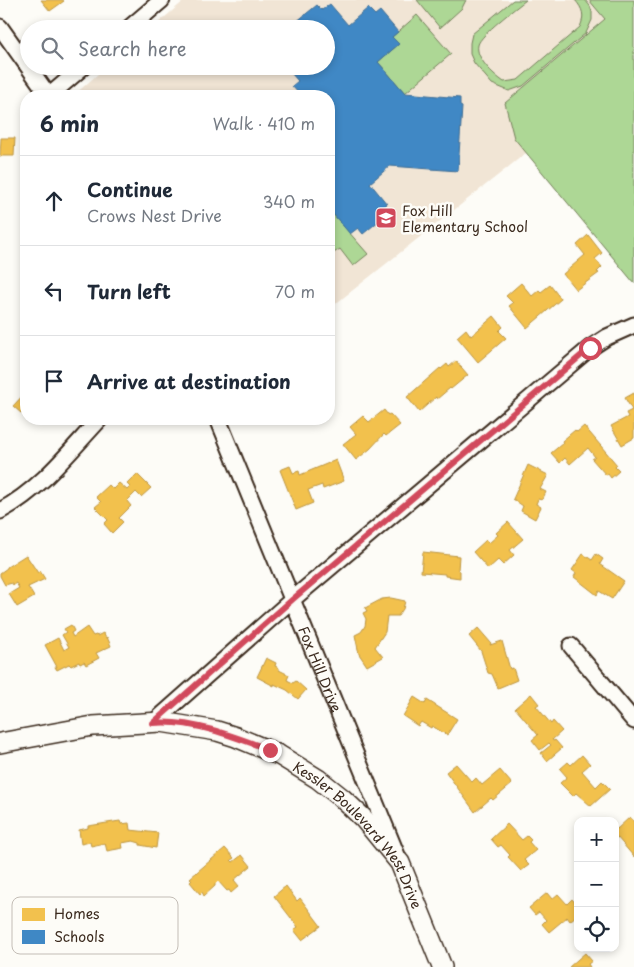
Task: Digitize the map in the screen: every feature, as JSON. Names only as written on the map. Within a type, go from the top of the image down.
[{"type":"main road","name":"Kessler Boulevard West Drive","points":[[0,743],[93,726],[172,723],[223,733],[270,750],[297,765],[326,785],[357,812],[400,863],[442,967]]},
{"type":"street","points":[[139,20],[162,0]]},
{"type":"street","points":[[0,27],[20,55]]},
{"type":"street","points":[[34,75],[45,90]]},
{"type":"street","points":[[56,90],[74,75]]},
{"type":"street","points":[[153,723],[293,599],[590,348],[607,337],[634,324]]},
{"type":"street","points":[[0,511],[16,502],[41,482],[94,425]]},
{"type":"street","name":"Fox Hill Drive","points":[[220,425],[400,863]]},
{"type":"street","points":[[571,646],[634,721]]},
{"type":"shaded area","name":"Fox Hill Elementary School","points":[[185,0],[634,0],[634,283],[526,153],[335,304],[335,90],[80,90],[97,75],[335,75],[335,20],[162,20]]},
{"type":"green space","points":[[417,0],[466,0],[462,8],[440,28]]},
{"type":"green space","points":[[513,0],[526,0],[491,28],[478,45],[482,61],[504,82],[518,80],[580,27],[582,13],[580,6],[575,0],[585,0],[590,6],[592,20],[586,33],[523,86],[509,91],[492,84],[474,63],[470,54],[470,43],[472,34]]},
{"type":"green space","points":[[589,0],[634,0],[634,283],[514,138],[505,103],[605,19]]},
{"type":"green space","points":[[417,15],[451,54],[405,93],[378,62],[399,44],[392,37]]},
{"type":"green space","points":[[335,216],[368,254],[353,266],[340,249],[335,252]]},
{"type":"building: Homes","points":[[41,0],[63,0],[64,1],[50,11]]},
{"type":"building: Homes","points":[[1,138],[15,138],[14,156],[0,156]]},
{"type":"building: Homes","points":[[588,235],[602,253],[595,259],[602,267],[597,272],[599,273],[576,290],[563,274],[585,255],[577,245]]},
{"type":"building: Homes","points":[[521,283],[532,296],[550,285],[561,299],[527,328],[509,306],[513,303],[506,296]]},
{"type":"building: Homes","points":[[494,316],[503,327],[499,331],[506,338],[478,362],[457,337],[466,329],[471,336]]},
{"type":"building: Homes","points":[[456,361],[468,375],[437,399],[436,397],[419,412],[407,397],[440,368],[447,364],[449,367]]},
{"type":"building: Homes","points":[[634,393],[634,438],[622,445],[611,426],[628,417],[626,413],[632,410],[625,398]]},
{"type":"building: Homes","points":[[20,398],[20,412],[13,406]]},
{"type":"building: Homes","points":[[384,410],[400,425],[386,436],[384,434],[356,460],[343,444],[356,434],[350,427],[363,416],[369,422]]},
{"type":"building: Homes","points":[[584,426],[617,465],[615,467],[619,471],[611,478],[592,459],[595,457],[588,448],[570,464],[565,458],[560,463],[551,453],[575,430],[577,432]]},
{"type":"building: Homes","points":[[336,460],[344,481],[323,489],[322,485],[308,490],[313,503],[296,510],[280,470],[290,466],[293,473],[299,471],[300,475]]},
{"type":"building: Homes","points":[[528,465],[548,475],[540,489],[546,492],[542,500],[538,499],[536,504],[541,507],[535,519],[521,511],[523,506],[513,499]]},
{"type":"building: Homes","points":[[137,474],[151,488],[141,497],[136,492],[127,501],[131,506],[119,518],[123,522],[112,533],[104,524],[108,520],[95,507],[101,502],[96,497],[109,485],[113,489],[119,483],[127,490],[130,487],[127,484]]},
{"type":"building: Homes","points":[[508,522],[523,539],[510,550],[514,555],[503,565],[498,560],[488,569],[473,552],[486,540],[489,543],[498,535],[496,533]]},
{"type":"building: Homes","points":[[423,552],[459,556],[458,570],[460,571],[460,578],[445,576],[445,574],[421,572]]},
{"type":"building: Homes","points":[[583,554],[592,560],[596,554],[603,559],[600,564],[624,581],[612,599],[599,591],[597,595],[574,577],[576,573],[572,570]]},
{"type":"building: Homes","points":[[26,555],[38,573],[40,571],[45,579],[28,587],[34,597],[17,607],[9,594],[19,588],[16,583],[5,585],[0,573]]},
{"type":"building: Homes","points":[[391,598],[405,601],[403,609],[398,616],[387,616],[385,632],[375,647],[383,657],[367,666],[359,654],[355,635],[361,632],[365,626],[366,619],[363,613],[367,611],[365,608],[382,599]]},
{"type":"building: Homes","points":[[71,625],[74,631],[71,633],[73,637],[87,627],[93,636],[103,633],[111,646],[96,653],[99,658],[86,665],[84,662],[80,664],[79,662],[71,666],[69,664],[57,670],[45,645],[58,638],[64,650],[69,647],[62,635],[66,632],[64,629]]},
{"type":"building: Homes","points":[[478,628],[491,643],[490,645],[502,641],[510,669],[513,668],[517,680],[498,688],[492,674],[488,673],[481,651],[469,636]]},
{"type":"building: Homes","points":[[266,658],[276,663],[275,666],[279,670],[289,675],[287,680],[293,683],[296,681],[306,690],[298,699],[287,690],[257,677]]},
{"type":"building: Homes","points":[[531,694],[539,704],[536,706],[551,724],[553,721],[562,731],[552,740],[555,740],[562,748],[547,761],[541,753],[551,745],[549,743],[540,750],[532,740],[538,735],[515,708]]},
{"type":"building: Homes","points":[[414,697],[425,704],[427,700],[457,719],[447,735],[421,722],[418,726],[403,716]]},
{"type":"building: Homes","points":[[582,755],[590,764],[582,771],[596,787],[602,781],[610,789],[591,806],[576,793],[573,796],[560,783],[567,777],[560,769],[568,762],[571,765]]},
{"type":"building: Homes","points":[[456,764],[472,782],[476,778],[482,785],[500,770],[512,784],[493,800],[491,798],[475,812],[446,772]]},
{"type":"building: Homes","points":[[630,817],[634,822],[634,857],[619,839],[619,827]]},
{"type":"building: Homes","points":[[120,821],[121,824],[129,823],[130,830],[158,833],[156,848],[140,845],[140,843],[133,841],[122,843],[123,848],[107,851],[105,843],[91,846],[90,842],[81,844],[79,830],[88,828],[88,826]]},
{"type":"building: Homes","points":[[507,824],[522,840],[527,836],[531,840],[529,842],[536,850],[524,860],[529,865],[521,871],[508,857],[510,855],[501,845],[498,847],[491,839]]},
{"type":"building: Homes","points":[[225,848],[234,858],[231,860],[233,862],[242,855],[251,866],[234,880],[239,886],[231,893],[218,881],[204,896],[190,882],[192,880],[190,878]]},
{"type":"building: Homes","points":[[286,886],[297,901],[300,898],[321,926],[302,940],[294,930],[298,927],[274,896]]},
{"type":"building: Homes","points":[[547,893],[552,899],[558,894],[567,904],[572,899],[574,901],[574,918],[570,921],[567,917],[549,932],[542,924],[546,920],[539,912],[535,915],[529,908]]},
{"type":"building: Homes","points":[[585,953],[592,961],[588,964],[590,967],[569,967]]},
{"type":"building: Schools","points":[[330,4],[348,25],[368,8],[375,15],[380,11],[398,32],[392,37],[399,44],[378,62],[405,93],[460,98],[460,106],[462,107],[458,171],[390,166],[370,183],[387,204],[379,210],[385,216],[363,234],[358,228],[350,234],[335,216],[335,90],[296,90],[292,86],[298,81],[293,75],[335,75],[335,20],[298,20],[317,5],[322,10]]},
{"type":"place","name":"Fox Hill Elementary School","points":[[386,218]]},
{"type":"route","points":[[270,750],[236,737],[207,729],[172,723],[153,723],[293,599],[590,348]]}]
